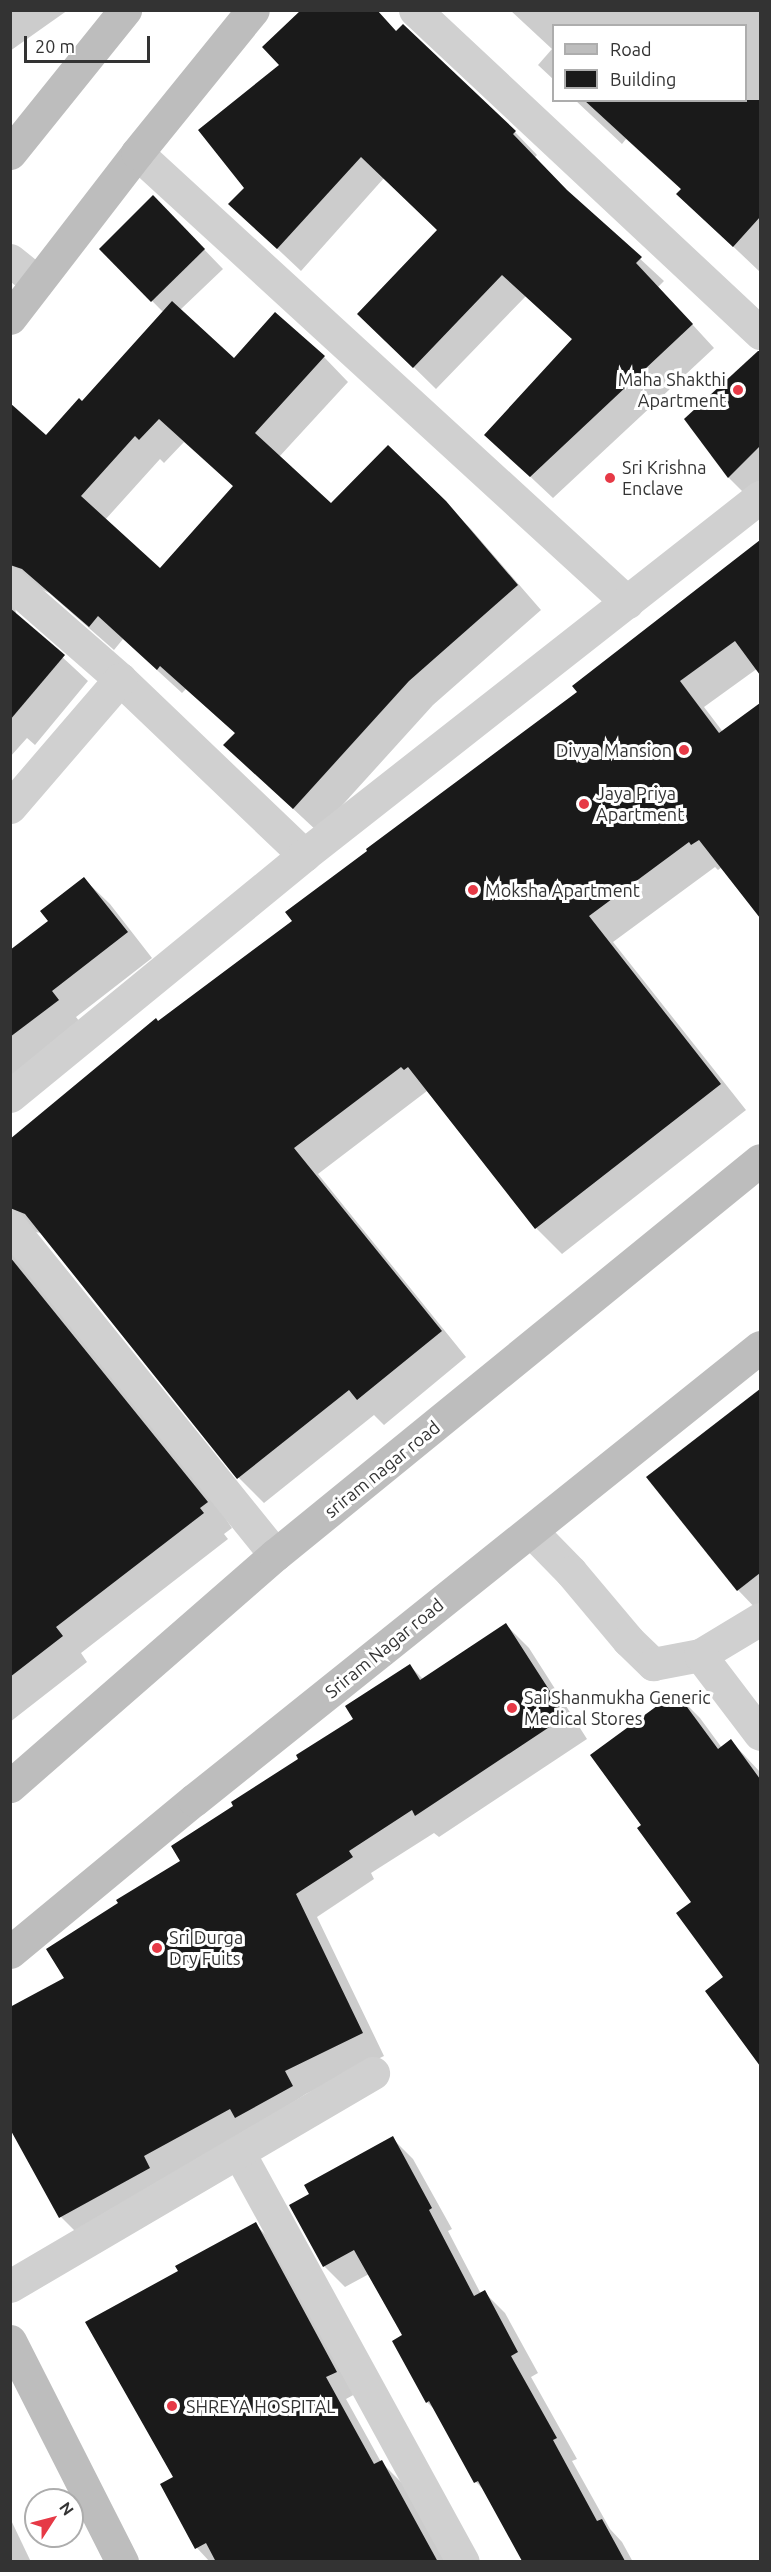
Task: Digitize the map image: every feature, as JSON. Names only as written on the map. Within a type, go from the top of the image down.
[{"type":"main road","points":[[10,153],[125,10]]},
{"type":"main road","points":[[10,318],[253,10]]},
{"type":"main road","name":"sriram nagar road","points":[[10,1786],[275,1555],[760,1160]]},
{"type":"main road","name":"Sriram Nagar road","points":[[10,1952],[194,1800],[760,1347]]},
{"type":"main road","points":[[10,2341],[122,2562]]},
{"type":"street","points":[[415,10],[760,333]]},
{"type":"street","points":[[138,153],[627,602]]},
{"type":"street","points":[[10,260],[38,282]]},
{"type":"street","points":[[10,1096],[304,855],[760,496]]},
{"type":"street","points":[[10,583],[120,679],[304,855]]},
{"type":"street","points":[[10,807],[120,679]]},
{"type":"street","points":[[10,1226],[275,1555]]},
{"type":"street","points":[[531,1531],[571,1572],[628,1640],[653,1664],[700,1655],[760,1619]]},
{"type":"street","points":[[700,1655],[760,1734]]},
{"type":"street","points":[[10,2286],[373,2073]]},
{"type":"street","points":[[239,2153],[463,2562]]},
{"type":"building","points":[[301,10],[377,10],[396,31],[403,24],[516,131],[513,134],[567,190],[642,257],[636,263],[693,324],[530,477],[484,435],[572,339],[502,275],[413,368],[357,314],[437,230],[361,157],[277,249],[228,204],[244,188],[198,130],[279,65],[262,47]]},
{"type":"building","points":[[747,100],[760,100],[760,217],[733,247],[676,194],[681,189],[586,102],[747,102]]},
{"type":"building","points":[[153,195],[205,249],[151,302],[99,249]]},
{"type":"building","points":[[172,301],[234,358],[275,312],[325,356],[255,433],[331,503],[388,445],[446,501],[518,585],[409,681],[293,809],[223,745],[235,733],[160,666],[157,670],[98,616],[89,627],[22,569],[10,565],[10,403],[46,435],[79,398],[82,401]],"holes":[[[159,419],[233,486],[160,568],[81,496],[135,436],[139,440]]]},
{"type":"building","name":"Maha Shakthi Apartment","points":[[760,351],[760,446],[728,478],[684,419]]},
{"type":"building","points":[[760,540],[760,675],[735,641],[680,681],[719,733],[760,703],[760,918],[699,840],[691,845],[689,842],[589,916],[721,1084],[535,1229],[408,1067],[404,1070],[401,1067],[294,1148],[442,1331],[357,1400],[349,1390],[237,1479],[25,1214],[10,1208],[10,1139],[156,1018],[158,1021],[292,921],[285,912],[577,692],[572,686]]},
{"type":"building","points":[[10,608],[65,655],[10,720]]},
{"type":"building","points":[[84,877],[128,932],[52,991],[59,1000],[10,1037],[10,950],[48,921],[40,911]]},
{"type":"building","points":[[10,1257],[208,1502],[200,1508],[204,1513],[56,1627],[63,1636],[10,1677]]},
{"type":"building","points":[[760,1389],[760,1573],[737,1591],[646,1477]]},
{"type":"building","points":[[506,1623],[566,1716],[415,1816],[412,1810],[349,1851],[353,1857],[296,1894],[363,2033],[285,2071],[293,2086],[235,2118],[230,2109],[144,2156],[150,2168],[59,2218],[10,2129],[10,2007],[64,1978],[46,1949],[118,1903],[116,1900],[180,1861],[171,1846],[233,1806],[231,1802],[298,1759],[296,1755],[353,1719],[345,1706],[410,1664],[420,1680]]},
{"type":"building","points":[[676,1692],[718,1749],[731,1739],[760,1779],[760,2066],[705,1991],[723,1977],[676,1913],[691,1902],[637,1828],[641,1825],[590,1755]]},
{"type":"building","points":[[393,2136],[432,2208],[429,2210],[474,2296],[485,2290],[518,2352],[511,2356],[557,2438],[553,2440],[597,2521],[602,2519],[625,2561],[522,2561],[478,2481],[474,2483],[429,2401],[426,2403],[392,2341],[402,2335],[354,2250],[323,2267],[289,2205],[309,2194],[304,2185]]},
{"type":"building","points":[[256,2222],[337,2372],[326,2377],[374,2464],[382,2460],[438,2562],[216,2562],[206,2543],[195,2549],[160,2484],[173,2477],[85,2322],[178,2271],[175,2266]]},
{"type":"place","name":"Maha Shakthi Apartment","points":[[738,390]]},
{"type":"place","name":"Sri Krishna Enclave","points":[[610,478]]},
{"type":"place","name":"Divya Mansion","points":[[684,750]]},
{"type":"place","name":"Jaya Priya Apartment","points":[[584,804]]},
{"type":"place","name":"Moksha Apartment","points":[[473,890]]},
{"type":"place","name":"Sai Shanmukha Generic Medical Stores","points":[[512,1708]]},
{"type":"place","name":"Sri Durga Dry Fuits","points":[[157,1948]]},
{"type":"place","name":"SHREYA HOSPITAL","points":[[172,2406]]}]
